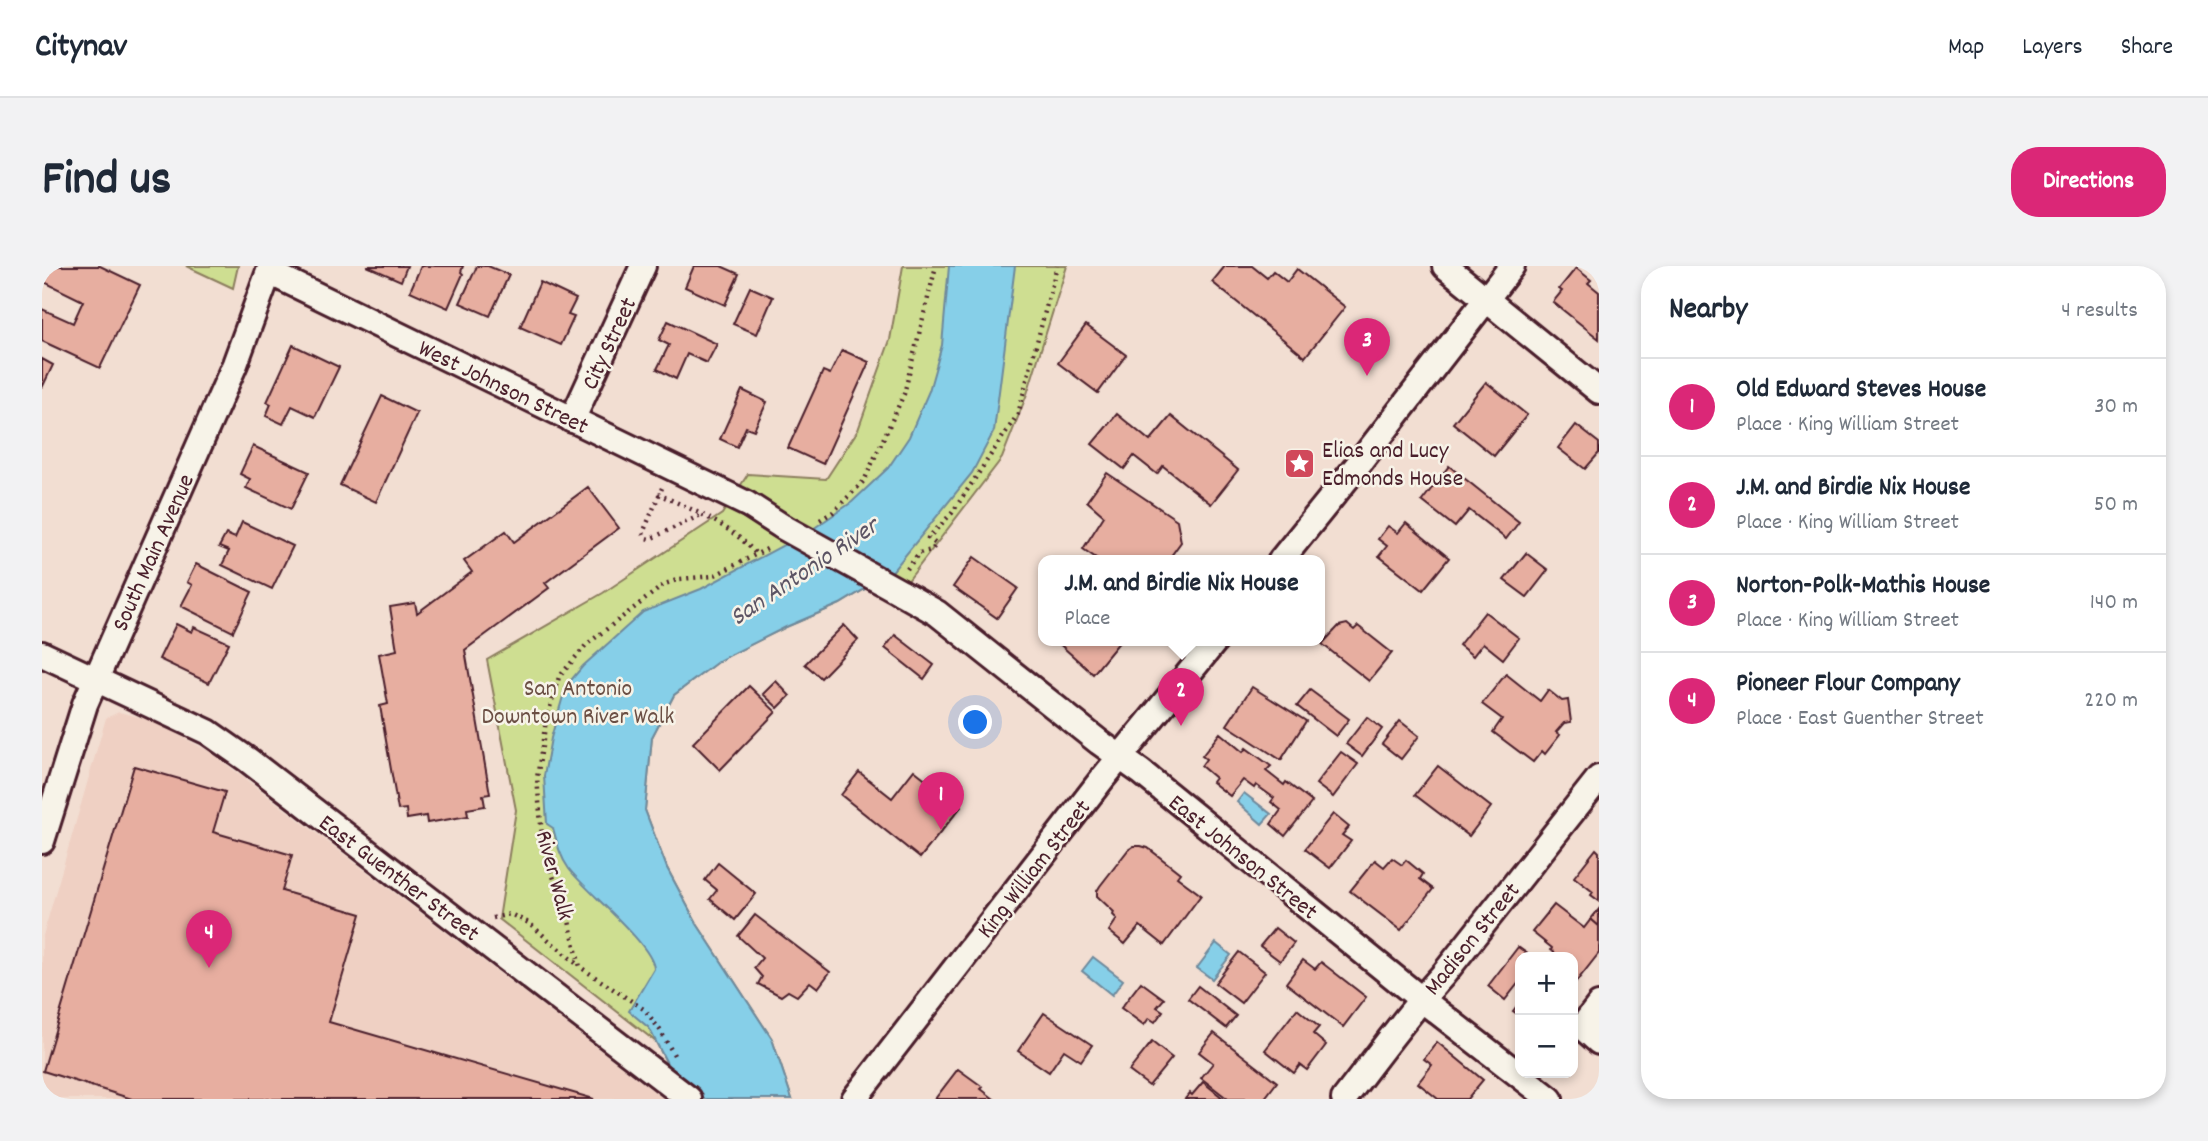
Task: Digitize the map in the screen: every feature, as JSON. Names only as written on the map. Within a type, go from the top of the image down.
[{"type":"street","name":"City Street","points":[[572,420],[643,266]]},
{"type":"street","points":[[1445,266],[1599,391]]},
{"type":"street","points":[[1286,555],[1512,266]]},
{"type":"street","name":"West Johnson Street","points":[[270,269],[572,420],[746,503],[780,535]]},
{"type":"street","name":"South Main Avenue","points":[[42,841],[85,704],[235,364],[270,269]]},
{"type":"street","points":[[780,535],[902,582]]},
{"type":"street","name":"East Johnson Street","points":[[902,582],[937,613],[1550,1099]]},
{"type":"street","name":"King William Street","points":[[854,1099],[1211,646]]},
{"type":"street","name":"East Guenther Street","points":[[42,654],[208,732],[689,1099]]},
{"type":"street","name":"Madison Street","points":[[1343,1099],[1599,778]]},
{"type":"street","points":[[1599,1005],[1582,1027],[1599,1042]]},
{"type":"path","points":[[809,526],[833,512],[864,481],[904,394],[936,266]]},
{"type":"path","points":[[902,582],[919,553],[932,550],[936,544],[928,538],[952,513],[1018,414],[1057,266]]},
{"type":"path","points":[[672,467],[643,533],[645,538],[650,539],[704,514]]},
{"type":"path","points":[[659,494],[704,514],[750,546],[756,554]]},
{"type":"path","name":"River Walk","points":[[580,967],[569,920],[543,848],[537,778],[546,721],[559,677],[586,645],[665,584],[680,579],[713,576],[756,554],[780,535]]},
{"type":"path","points":[[473,932],[488,919],[510,914],[528,923],[580,967],[634,1000],[654,1021],[679,1063]]},
{"type":"shaded area","points":[[119,712],[151,720],[210,752],[664,1099],[42,1099],[42,939],[106,718]]},
{"type":"green space","points":[[186,266],[238,266],[233,288]]},
{"type":"green space","name":"San Antonio Downtown River Walk","points":[[903,266],[1067,266],[1027,394],[1002,458],[894,599],[870,586],[840,604],[720,660],[674,695],[652,737],[645,810],[667,868],[697,924],[772,1039],[792,1099],[685,1099],[656,1042],[499,919],[516,810],[487,660],[603,593],[722,514],[748,474],[826,479],[858,430],[890,340]]},
{"type":"water","name":"San Antonio River","points":[[949,266],[1015,266],[994,431],[972,473],[891,573],[840,604],[720,660],[674,695],[652,737],[645,810],[667,868],[697,924],[772,1039],[792,1099],[685,1099],[649,1028],[629,1011],[654,969],[651,959],[643,946],[569,869],[561,855],[553,828],[547,824],[544,776],[551,738],[566,686],[583,666],[643,612],[701,589],[810,531],[852,502],[888,468],[909,437],[929,391],[942,345]]},
{"type":"water","points":[[1244,793],[1271,814],[1262,824],[1237,802]]},
{"type":"water","points":[[1216,943],[1231,955],[1212,979],[1197,968]]},
{"type":"water","points":[[1093,957],[1123,980],[1112,995],[1082,971]]},
{"type":"building","points":[[42,266],[100,266],[140,285],[100,368],[42,341],[42,309],[73,323],[83,301],[42,281]]},
{"type":"building","points":[[367,266],[407,266],[401,281]]},
{"type":"building","points":[[421,266],[463,266],[463,274],[448,308],[410,291]]},
{"type":"building","points":[[477,266],[488,266],[509,275],[490,316],[460,303]]},
{"type":"building","points":[[694,266],[721,266],[739,274],[725,305],[685,287]]},
{"type":"building","points":[[1225,266],[1252,266],[1267,278],[1273,271],[1287,282],[1297,269],[1345,307],[1305,357],[1212,282]]},
{"type":"building","points":[[1576,268],[1591,280],[1588,283],[1599,292],[1599,339],[1553,302],[1562,291],[1559,289]]},
{"type":"building","points":[[540,282],[576,299],[568,315],[574,317],[561,345],[520,327]]},
{"type":"building","points":[[750,287],[773,297],[757,334],[733,324]]},
{"type":"building","points":[[668,321],[717,344],[707,363],[687,354],[676,379],[657,369],[669,345],[659,340]]},
{"type":"building","points":[[1086,325],[1126,355],[1098,393],[1058,363]]},
{"type":"building","points":[[293,345],[339,367],[315,417],[292,406],[283,424],[266,416],[271,404],[267,402]]},
{"type":"building","points":[[842,350],[869,362],[823,464],[788,448],[823,371],[830,374]]},
{"type":"building","points":[[42,359],[53,365],[42,388]]},
{"type":"building","points":[[1486,382],[1527,415],[1494,456],[1453,423]]},
{"type":"building","points":[[742,390],[767,402],[754,430],[746,427],[737,447],[720,439]]},
{"type":"building","points":[[382,396],[417,413],[376,502],[340,485]]},
{"type":"building","points":[[1117,414],[1150,441],[1171,416],[1238,470],[1211,504],[1163,466],[1157,474],[1134,456],[1124,469],[1092,444]]},
{"type":"building","points":[[1576,425],[1599,443],[1599,453],[1585,469],[1558,448]]},
{"type":"building","points":[[253,446],[309,472],[291,509],[246,488],[250,479],[240,474]]},
{"type":"building","points":[[1449,466],[1519,522],[1506,539],[1469,510],[1455,527],[1422,501]]},
{"type":"building","points":[[1107,473],[1177,520],[1181,542],[1172,555],[1092,555],[1083,549],[1104,516],[1087,501]]},
{"type":"building","points":[[588,487],[619,528],[545,583],[549,588],[465,650],[490,794],[483,795],[485,806],[467,809],[468,816],[427,823],[426,816],[407,819],[406,809],[398,810],[380,706],[388,704],[379,654],[397,650],[390,607],[415,603],[417,613],[472,572],[464,561],[506,531],[514,542]]},
{"type":"building","points":[[242,522],[293,546],[272,589],[222,565],[229,551],[219,547],[226,534],[235,538]]},
{"type":"building","points":[[1406,523],[1449,558],[1423,590],[1379,556],[1387,546],[1378,539],[1388,526],[1398,533]]},
{"type":"building","points":[[1526,553],[1548,570],[1527,597],[1504,580]]},
{"type":"building","points":[[974,557],[1018,588],[997,618],[953,587]]},
{"type":"building","points":[[196,564],[252,592],[233,632],[181,606],[192,585],[187,582]]},
{"type":"building","points":[[1485,612],[1519,638],[1503,659],[1483,643],[1473,656],[1459,645]]},
{"type":"building","points":[[176,624],[192,632],[194,627],[229,643],[209,683],[159,659]]},
{"type":"building","points":[[1347,624],[1354,630],[1358,626],[1392,653],[1369,681],[1325,646],[1325,641],[1339,626]]},
{"type":"building","points":[[844,625],[858,640],[821,678],[805,664]]},
{"type":"building","points":[[895,635],[934,665],[924,679],[885,648]]},
{"type":"building","points":[[1062,646],[1116,646],[1093,674]]},
{"type":"building","points":[[1506,674],[1540,701],[1548,690],[1562,701],[1568,700],[1571,722],[1564,723],[1556,732],[1560,735],[1545,754],[1542,751],[1533,762],[1493,732],[1502,719],[1482,704]]},
{"type":"building","points":[[776,681],[790,696],[778,708],[763,694]]},
{"type":"building","points":[[749,686],[776,712],[720,770],[693,743]]},
{"type":"building","points":[[1252,687],[1306,721],[1281,760],[1227,725]]},
{"type":"building","points":[[1310,690],[1349,719],[1336,736],[1297,706]]},
{"type":"building","points":[[1367,717],[1382,729],[1362,756],[1346,744]]},
{"type":"building","points":[[1400,721],[1419,736],[1401,759],[1382,744]]},
{"type":"building","points":[[1220,733],[1243,752],[1246,748],[1271,766],[1266,771],[1312,802],[1285,836],[1271,824],[1281,810],[1271,802],[1274,798],[1256,785],[1254,788],[1243,780],[1230,796],[1212,782],[1215,778],[1201,766],[1206,759],[1202,756]]},
{"type":"building","points":[[1341,752],[1358,764],[1333,797],[1316,784]]},
{"type":"building","points":[[134,766],[225,792],[213,832],[292,855],[282,891],[361,914],[329,1022],[594,1099],[132,1099],[43,1071]]},
{"type":"building","points":[[1438,766],[1491,807],[1469,836],[1415,795]]},
{"type":"building","points":[[914,770],[961,807],[920,858],[841,795],[859,772],[892,798]]},
{"type":"building","points":[[1333,814],[1349,827],[1342,835],[1351,841],[1330,868],[1305,849]]},
{"type":"building","points":[[1134,846],[1148,848],[1180,873],[1177,877],[1201,895],[1164,945],[1140,926],[1125,944],[1109,931],[1117,919],[1113,915],[1114,912],[1097,896],[1100,886]]},
{"type":"building","points":[[1596,849],[1599,852],[1599,901],[1591,895],[1593,892],[1574,877]]},
{"type":"building","points":[[1392,858],[1402,865],[1406,860],[1423,874],[1420,879],[1433,889],[1401,930],[1350,891],[1375,860],[1384,867]]},
{"type":"building","points":[[718,863],[756,894],[735,920],[710,899],[717,890],[705,880]]},
{"type":"building","points":[[1554,905],[1584,928],[1591,919],[1599,926],[1599,953],[1578,980],[1578,952],[1554,952],[1532,932]]},
{"type":"building","points":[[1599,909],[1599,926],[1591,919]]},
{"type":"building","points":[[755,915],[830,972],[818,988],[810,982],[797,996],[788,991],[781,996],[758,984],[762,977],[754,968],[762,958],[738,936]]},
{"type":"building","points":[[1275,928],[1294,943],[1280,961],[1260,946]]},
{"type":"building","points":[[1518,947],[1525,952],[1515,952],[1515,987],[1505,1000],[1488,986]]},
{"type":"building","points":[[1239,952],[1265,972],[1241,1003],[1215,983]]},
{"type":"building","points":[[1303,960],[1315,969],[1321,962],[1366,997],[1343,1027],[1286,983]]},
{"type":"building","points":[[1141,982],[1164,999],[1157,1007],[1163,1011],[1155,1022],[1149,1018],[1144,1025],[1121,1008]]},
{"type":"building","points":[[1198,986],[1236,1016],[1226,1028],[1188,999]]},
{"type":"building","points":[[1297,1009],[1319,1027],[1313,1034],[1326,1045],[1307,1070],[1300,1065],[1294,1073],[1265,1050]]},
{"type":"building","points":[[1044,1013],[1092,1045],[1081,1061],[1064,1050],[1049,1072],[1018,1051]]},
{"type":"building","points":[[1214,1033],[1277,1082],[1264,1099],[1228,1099],[1201,1078],[1213,1063],[1199,1052]]},
{"type":"building","points":[[1152,1042],[1172,1058],[1149,1086],[1129,1071]]},
{"type":"building","points":[[1437,1042],[1483,1080],[1467,1099],[1438,1099],[1418,1083],[1432,1065],[1424,1059]]},
{"type":"building","points":[[958,1069],[983,1087],[981,1089],[994,1099],[935,1099]]},
{"type":"building","points":[[1203,1082],[1224,1099],[1185,1099]]},
{"type":"place","name":"Norton-Polk-Mathis House","points":[[1367,376]]},
{"type":"place","name":"Elias and Lucy Edmonds House","points":[[1299,463]]},
{"type":"place","name":"J.M. and Birdie Nix House","points":[[1181,726]]},
{"type":"place","name":"Old Edward Steves House","points":[[941,830]]},
{"type":"place","name":"Pioneer Flour Company","points":[[209,968]]}]
